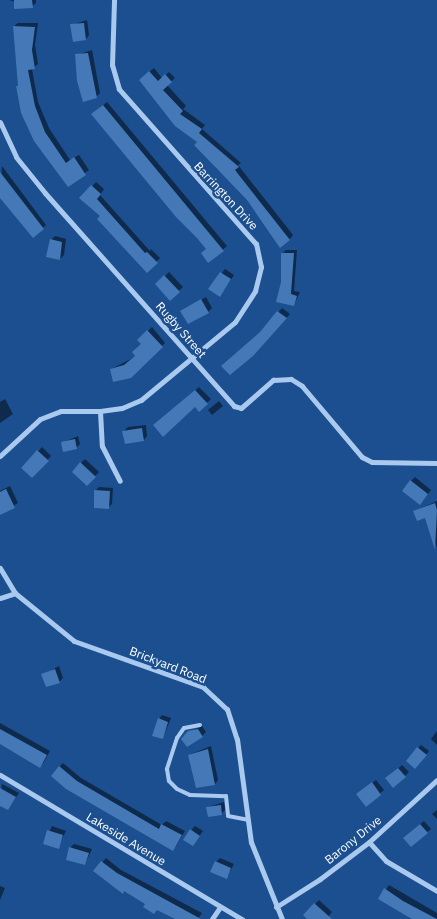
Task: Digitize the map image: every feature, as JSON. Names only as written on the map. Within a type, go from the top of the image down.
[{"type":"street","name":"Barrington Drive","points":[[0,456],[40,419],[61,411],[100,411],[122,408],[141,400],[235,322],[254,291],[260,267],[256,244],[119,89],[112,65],[114,0]]},
{"type":"street","name":"Rugby Street","points":[[0,122],[16,157],[39,186],[234,406],[241,408],[274,380],[291,378],[302,386],[362,457],[372,462],[437,463]]},
{"type":"street","points":[[100,411],[102,446],[120,481]]},
{"type":"street","name":"Brickyard Road","points":[[0,568],[15,593],[74,641],[202,687],[227,709],[237,739],[251,842],[282,919]]},
{"type":"street","points":[[0,598],[15,593]]},
{"type":"street","name":"Lakeside Avenue","points":[[0,775],[242,919]]},
{"type":"street","name":"Barony Drive","points":[[276,907],[320,879],[369,842],[437,780]]},
{"type":"street","points":[[369,842],[386,861],[437,891]]},
{"type":"street","points":[[212,919],[220,907]]},
{"type":"lane","points":[[200,725],[184,728],[177,738],[167,769],[169,780],[190,795],[220,793],[226,796],[228,816],[248,820]]},
{"type":"building","points":[[14,0],[32,0],[33,8],[14,9]]},
{"type":"building","points":[[84,23],[86,40],[73,42],[70,24]]},
{"type":"building","points":[[13,26],[35,27],[32,50],[35,69],[28,70],[35,106],[45,132],[66,163],[74,157],[86,175],[68,187],[34,141],[21,113],[16,86],[18,86]]},
{"type":"building","points":[[88,53],[97,98],[83,102],[77,81],[75,54]]},
{"type":"building","points":[[149,71],[158,81],[165,74],[172,82],[163,90],[183,111],[180,114],[202,129],[199,133],[239,167],[235,170],[290,240],[280,248],[247,200],[194,145],[197,142],[175,126],[139,80]]},
{"type":"building","points":[[103,105],[224,251],[208,263],[201,253],[206,249],[176,217],[91,114]]},
{"type":"building","points":[[0,172],[44,229],[33,238],[0,198]]},
{"type":"building","points":[[91,185],[101,194],[97,199],[145,253],[147,252],[158,263],[147,273],[97,219],[100,216],[79,198]]},
{"type":"building","points":[[50,239],[62,242],[60,260],[46,257]]},
{"type":"building","points":[[281,253],[294,253],[291,294],[297,296],[294,306],[276,302],[281,282]]},
{"type":"building","points":[[220,272],[231,279],[220,297],[208,289]]},
{"type":"building","points":[[164,275],[180,292],[170,301],[155,284]]},
{"type":"building","points":[[201,299],[209,313],[188,324],[180,311]]},
{"type":"building","points":[[277,311],[287,318],[253,356],[230,375],[221,366],[260,332]]},
{"type":"building","points":[[147,330],[163,347],[131,378],[113,382],[110,369],[124,365],[135,356],[132,352],[141,344],[137,340]]},
{"type":"building","points":[[195,390],[208,404],[199,412],[195,407],[163,437],[153,425]]},
{"type":"building","points":[[142,428],[144,441],[125,444],[122,431]]},
{"type":"building","points":[[75,439],[77,449],[63,452],[61,442]]},
{"type":"building","points":[[37,450],[49,461],[32,478],[21,468]]},
{"type":"building","points":[[80,462],[96,477],[87,486],[72,472]]},
{"type":"building","points":[[410,480],[428,494],[420,505],[402,491]]},
{"type":"building","points":[[6,489],[15,508],[0,515],[0,492]]},
{"type":"building","points":[[94,490],[110,491],[109,509],[94,508]]},
{"type":"building","points":[[435,503],[437,510],[435,550],[425,518],[417,521],[413,511]]},
{"type":"building","points":[[55,669],[60,683],[46,687],[41,674]]},
{"type":"building","points":[[158,718],[168,722],[163,739],[152,736]]},
{"type":"building","points":[[0,729],[47,755],[40,768],[0,744]]},
{"type":"building","points":[[198,729],[203,737],[187,747],[181,739],[188,731]]},
{"type":"building","points":[[417,747],[427,755],[415,769],[406,761]]},
{"type":"building","points":[[208,749],[215,785],[196,788],[188,755]]},
{"type":"building","points":[[59,766],[77,781],[159,829],[161,824],[182,835],[173,851],[66,789],[51,776]]},
{"type":"building","points":[[398,768],[406,777],[393,788],[385,778]]},
{"type":"building","points":[[372,782],[381,795],[366,807],[356,794]]},
{"type":"building","points":[[0,788],[16,797],[8,810],[0,806]]},
{"type":"building","points":[[221,805],[222,815],[208,817],[206,807]]},
{"type":"building","points":[[420,824],[428,833],[411,847],[403,838]]},
{"type":"building","points":[[190,829],[200,836],[193,846],[183,840]]},
{"type":"building","points":[[47,830],[63,835],[59,849],[43,844]]},
{"type":"building","points":[[69,847],[89,853],[85,865],[66,860]]},
{"type":"building","points":[[101,861],[117,873],[201,919],[175,919],[157,910],[154,914],[143,907],[145,904],[124,891],[123,894],[93,871]]},
{"type":"building","points":[[215,861],[231,868],[227,879],[210,872]]},
{"type":"building","points":[[384,888],[403,901],[437,919],[412,919],[405,915],[378,899]]},
{"type":"building","points":[[314,903],[332,919],[307,919],[303,915]]}]
